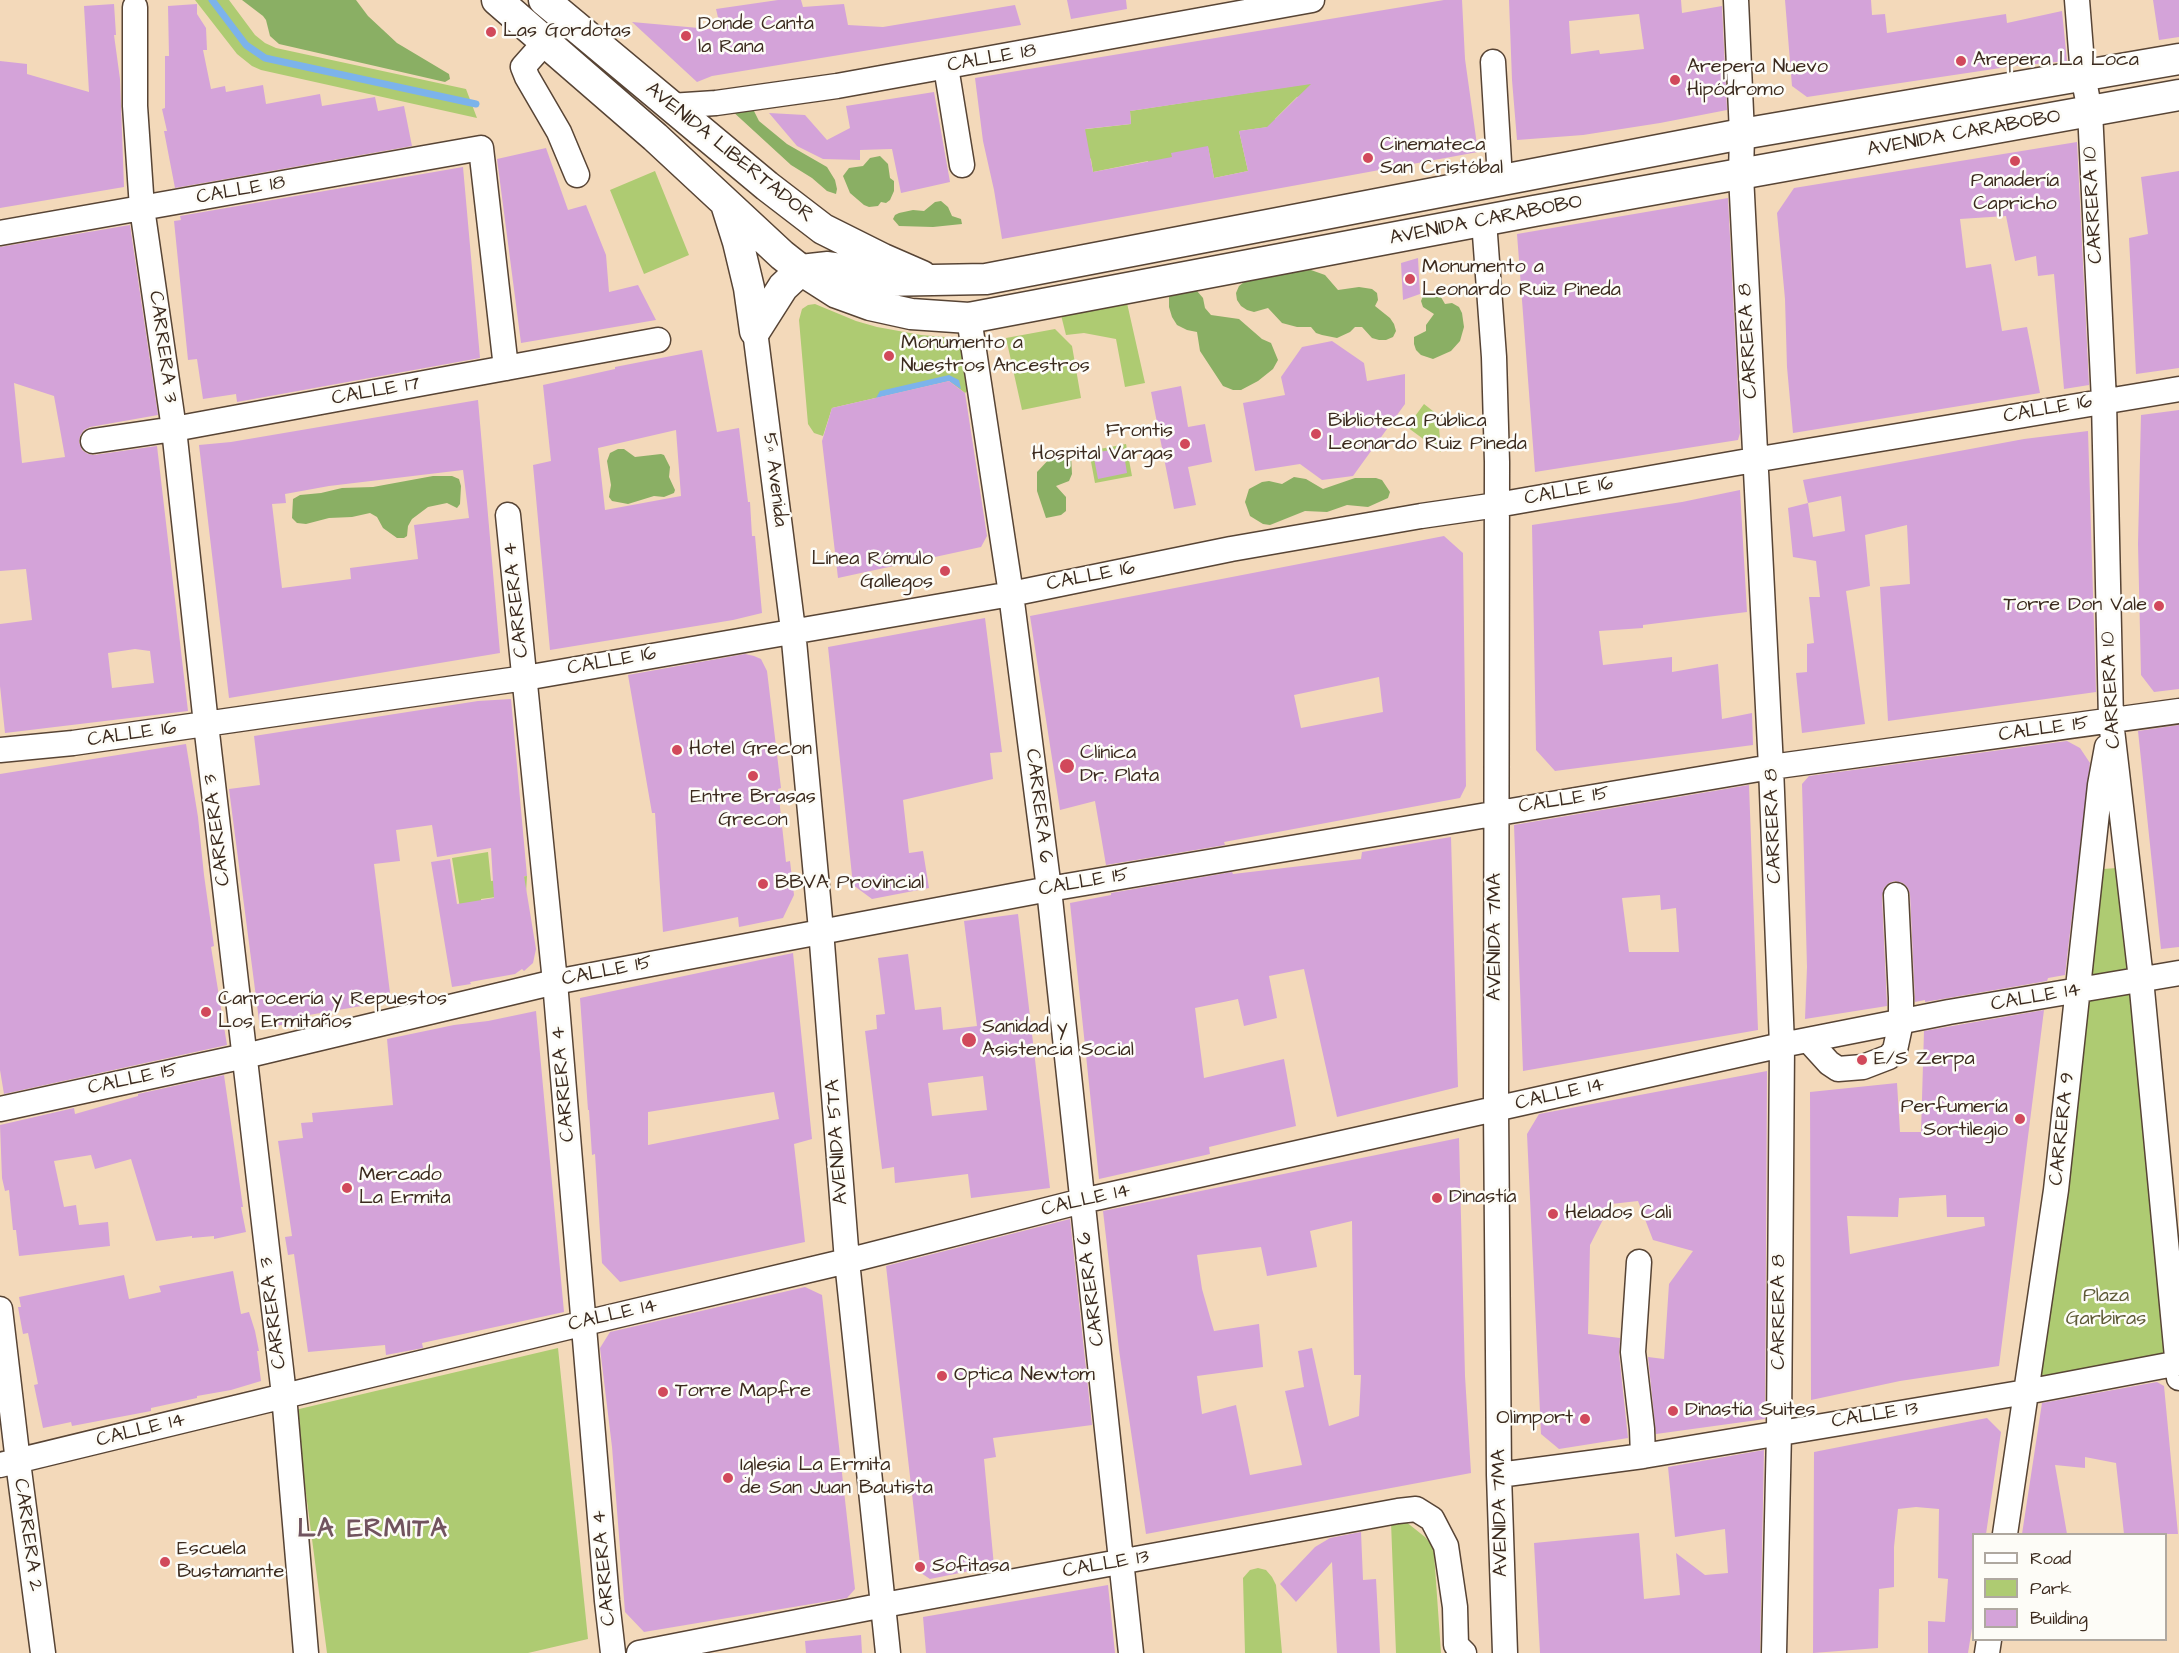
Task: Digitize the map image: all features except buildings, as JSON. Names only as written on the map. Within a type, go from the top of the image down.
[{"type":"main road","name":"AVENIDA LIBERTADOR","points":[[497,0],[655,137],[801,270]]},
{"type":"main road","name":"AVENIDA LIBERTADOR","points":[[544,0],[767,186],[823,229],[883,259],[931,279]]},
{"type":"main road","name":"AVENIDA CARABOBO","points":[[801,270],[828,267],[850,270],[879,281],[986,279],[1742,134],[2179,59]]},
{"type":"main road","name":"AVENIDA CARABOBO","points":[[801,270],[837,293],[870,305],[911,314],[969,318],[1484,221],[2179,95]]},
{"type":"main road","points":[[1451,189],[1484,221]]},
{"type":"main road","points":[[724,201],[738,242],[749,288],[755,331]]},
{"type":"main road","points":[[755,331],[783,287],[801,270]]},
{"type":"street","name":"CALLE 18","points":[[670,106],[750,99],[946,67],[1312,0]]},
{"type":"street","name":"CARRERA 8","points":[[1736,0],[1742,134],[1741,175],[1754,459],[1772,767],[1782,1045],[1779,1432],[1774,1653]]},
{"type":"street","name":"CARRERA 10","points":[[2077,0],[2083,76],[2090,111],[2104,401],[2111,721],[2141,979],[2179,1368]]},
{"type":"street","name":"CARRERA 3","points":[[135,7],[135,106],[142,208],[174,429],[284,1395],[306,1653]]},
{"type":"street","points":[[546,41],[524,66],[526,77],[559,132],[577,175]]},
{"type":"street","points":[[1493,62],[1500,179]]},
{"type":"street","points":[[946,67],[962,165]]},
{"type":"street","name":"CALLE 18","points":[[0,233],[481,148],[506,368]]},
{"type":"street","name":"AVENIDA 7MA","points":[[1484,221],[1494,357],[1497,505],[1496,1109],[1499,1476],[1505,1653]]},
{"type":"street","name":"CARRERA 6","points":[[969,318],[1011,594],[1049,889],[1131,1653]]},
{"type":"street","name":"5ª Avenida","points":[[755,331],[793,630]]},
{"type":"street","name":"CALLE 17","points":[[93,441],[174,429],[658,340]]},
{"type":"street","name":"CALLE 16","points":[[0,750],[73,743],[525,678],[1011,594],[1231,549],[2179,389]]},
{"type":"street","name":"CARRERA 4","points":[[508,515],[555,982],[613,1653]]},
{"type":"street","name":"AVENIDA 5TA","points":[[793,630],[821,930],[847,1261],[888,1653]]},
{"type":"street","name":"CALLE 15","points":[[0,1109],[245,1056],[555,982],[821,930],[1496,812],[1772,767],[2179,711]]},
{"type":"street","name":"CARRERA 9","points":[[2005,1533],[2056,1190],[2100,785],[2111,721]]},
{"type":"street","points":[[1809,1041],[1828,1063],[1838,1069],[1863,1067],[1889,1057],[1895,1050],[1901,1022],[1896,895]]},
{"type":"street","name":"CALLE 14","points":[[9,1463],[847,1261],[1082,1201],[1782,1045],[2179,973]]},
{"type":"street","points":[[1639,1262],[1633,1352],[1643,1456]]},
{"type":"street","name":"CARRERA 2","points":[[0,1309],[9,1463],[43,1653]]},
{"type":"street","name":"CALLE 13","points":[[1499,1476],[1643,1456],[2179,1368]]},
{"type":"street","name":"CALLE 13","points":[[639,1653],[884,1605],[1416,1509],[1432,1519],[1446,1546],[1459,1650]]},
{"type":"green space","points":[[195,0],[229,0],[255,35],[276,48],[466,89],[477,118],[261,70],[237,54]]},
{"type":"green space","points":[[242,0],[356,0],[368,16],[397,43],[449,74],[450,79],[445,82],[279,44],[270,36],[263,16]]},
{"type":"green space","points":[[1313,83],[1311,95],[1297,97],[1275,119],[1276,126],[1239,131],[1248,171],[1214,178],[1208,147],[1176,179],[1153,184],[1148,161],[1093,172],[1091,159],[1060,132],[1131,124],[1130,111]]},
{"type":"green space","points":[[730,109],[753,109],[759,121],[787,144],[827,167],[835,180],[836,194],[827,191],[791,165]]},
{"type":"green space","points":[[880,156],[888,164],[890,178],[894,181],[894,191],[886,203],[881,202],[878,206],[869,207],[850,193],[843,176],[849,168],[863,166],[870,158]]},
{"type":"green space","points":[[655,171],[689,255],[644,274],[610,190]]},
{"type":"green space","points":[[941,201],[948,207],[952,216],[961,219],[962,224],[933,227],[899,226],[893,219],[899,213],[913,210],[924,211],[935,202]]},
{"type":"green space","points":[[1311,270],[1325,275],[1338,290],[1359,287],[1372,289],[1377,293],[1378,300],[1375,306],[1394,324],[1396,331],[1393,337],[1386,340],[1372,338],[1362,327],[1355,327],[1337,338],[1322,335],[1316,333],[1311,327],[1297,327],[1282,323],[1268,308],[1254,312],[1247,310],[1237,300],[1236,293],[1239,286],[1248,279],[1275,272]]},
{"type":"green space","points":[[1187,288],[1197,291],[1211,315],[1239,319],[1262,339],[1271,343],[1278,360],[1273,369],[1258,381],[1241,390],[1223,386],[1200,351],[1197,332],[1177,325],[1172,317],[1169,297],[1174,292]]},
{"type":"green space","points":[[1431,291],[1438,292],[1445,304],[1452,303],[1459,307],[1464,327],[1460,341],[1451,351],[1433,359],[1421,355],[1414,344],[1414,337],[1426,331],[1426,325],[1434,314],[1423,307],[1421,301],[1424,294]]},
{"type":"green space","points":[[1127,303],[1145,383],[1125,387],[1116,339],[1084,333],[1066,335],[1061,315]]},
{"type":"green space","points":[[815,304],[877,327],[921,335],[957,338],[960,341],[968,390],[965,393],[949,381],[832,408],[823,436],[814,433],[808,424],[799,320],[802,309]]},
{"type":"green space","points":[[1055,329],[1072,346],[1081,398],[1022,410],[1006,338]]},
{"type":"green space","points":[[1424,404],[1438,415],[1441,452],[1407,427]]},
{"type":"green space","points":[[1126,444],[1132,476],[1095,483],[1089,451]]},
{"type":"green space","points":[[624,449],[635,457],[664,455],[670,467],[669,477],[675,490],[674,493],[628,504],[612,501],[609,497],[611,485],[607,461],[610,453]]},
{"type":"green space","points":[[1065,453],[1071,455],[1072,474],[1069,481],[1056,486],[1066,497],[1066,511],[1061,515],[1046,518],[1037,491],[1037,472],[1052,456]]},
{"type":"green space","points":[[433,476],[452,476],[459,479],[460,504],[457,508],[447,503],[428,507],[412,519],[408,526],[407,536],[404,538],[397,538],[383,528],[377,517],[370,513],[329,518],[306,524],[297,523],[292,518],[293,499],[300,495],[342,488],[373,487]]},
{"type":"green space","points":[[1294,477],[1306,479],[1323,489],[1355,478],[1376,478],[1382,480],[1390,492],[1388,498],[1368,507],[1347,505],[1327,512],[1305,511],[1270,525],[1263,524],[1250,516],[1245,502],[1249,489],[1262,482],[1282,484]]},
{"type":"green space","points":[[488,852],[491,881],[527,876],[526,893],[481,899],[487,936],[465,940],[452,858]]},
{"type":"green space","name":"Plaza Garbiras","points":[[2129,867],[2178,1363],[2026,1392],[2091,870]]},
{"type":"green space","points":[[558,1348],[588,1639],[528,1653],[327,1653],[295,1410]]},
{"type":"green space","points":[[1405,1521],[1432,1545],[1441,1653],[1396,1653],[1391,1522]]},
{"type":"green space","points":[[1258,1568],[1266,1570],[1276,1585],[1282,1653],[1245,1653],[1243,1578],[1250,1570]]},
{"type":"water","points":[[949,375],[959,380],[961,389],[949,381],[876,398],[880,391]]},
{"type":"waterway","points":[[212,0],[246,45],[265,58],[476,104]]},
{"type":"place","name":"Las Gordotas","points":[[491,32]]},
{"type":"place","name":"Donde Canta la Rana","points":[[686,36]]},
{"type":"place","name":"Arepera La Loca","points":[[1961,61]]},
{"type":"place","name":"Arepera Nuevo Hipódromo","points":[[1675,80]]},
{"type":"place","name":"Cinemateca San Cristóbal","points":[[1368,158]]},
{"type":"place","name":"Panadería Capricho","points":[[2015,161]]},
{"type":"place","name":"Monumento a Leonardo Ruiz Pineda","points":[[1410,279]]},
{"type":"place","name":"Monumento a Nuestros Ancestros","points":[[889,356]]},
{"type":"place","name":"Biblioteca Pública Leonardo Ruiz Pineda","points":[[1316,434]]},
{"type":"place","name":"Frontis Hospital Vargas","points":[[1185,444]]},
{"type":"place","name":"Línea Rómulo Gallegos","points":[[945,571]]},
{"type":"place","name":"Torre Don Vale","points":[[2159,606]]},
{"type":"place","name":"Hotel Grecon","points":[[677,750]]},
{"type":"place","name":"Clínica Dr. Plata","points":[[1067,766]]},
{"type":"place","name":"Entre Brasas Grecon","points":[[753,776]]},
{"type":"place","name":"BBVA Provincial","points":[[763,884]]},
{"type":"place","name":"Carrocería y Repuestos Los Ermitaños","points":[[206,1012]]},
{"type":"place","name":"Sanidad y Asistencia Social","points":[[969,1040]]},
{"type":"place","name":"E/S Zerpa","points":[[1862,1060]]},
{"type":"place","name":"Perfumería Sortilegio","points":[[2020,1119]]},
{"type":"place","name":"Mercado La Ermita","points":[[347,1188]]},
{"type":"place","name":"Dinastía","points":[[1437,1198]]},
{"type":"place","name":"Helados Cali","points":[[1553,1214]]},
{"type":"place","name":"Optica Newtom","points":[[942,1376]]},
{"type":"place","name":"Torre Mapfre","points":[[663,1392]]},
{"type":"place","name":"Dinastía Suites","points":[[1673,1411]]},
{"type":"place","name":"Olimport","points":[[1585,1419]]},
{"type":"place","name":"Iglesia La Ermita de San Juan Bautista","points":[[728,1478]]},
{"type":"place","name":"Escuela Bustamante","points":[[165,1562]]},
{"type":"place","name":"Sofitasa","points":[[920,1567]]},
{"type":"district","name":"LA ERMITA","points":[[373,1531]]}]
